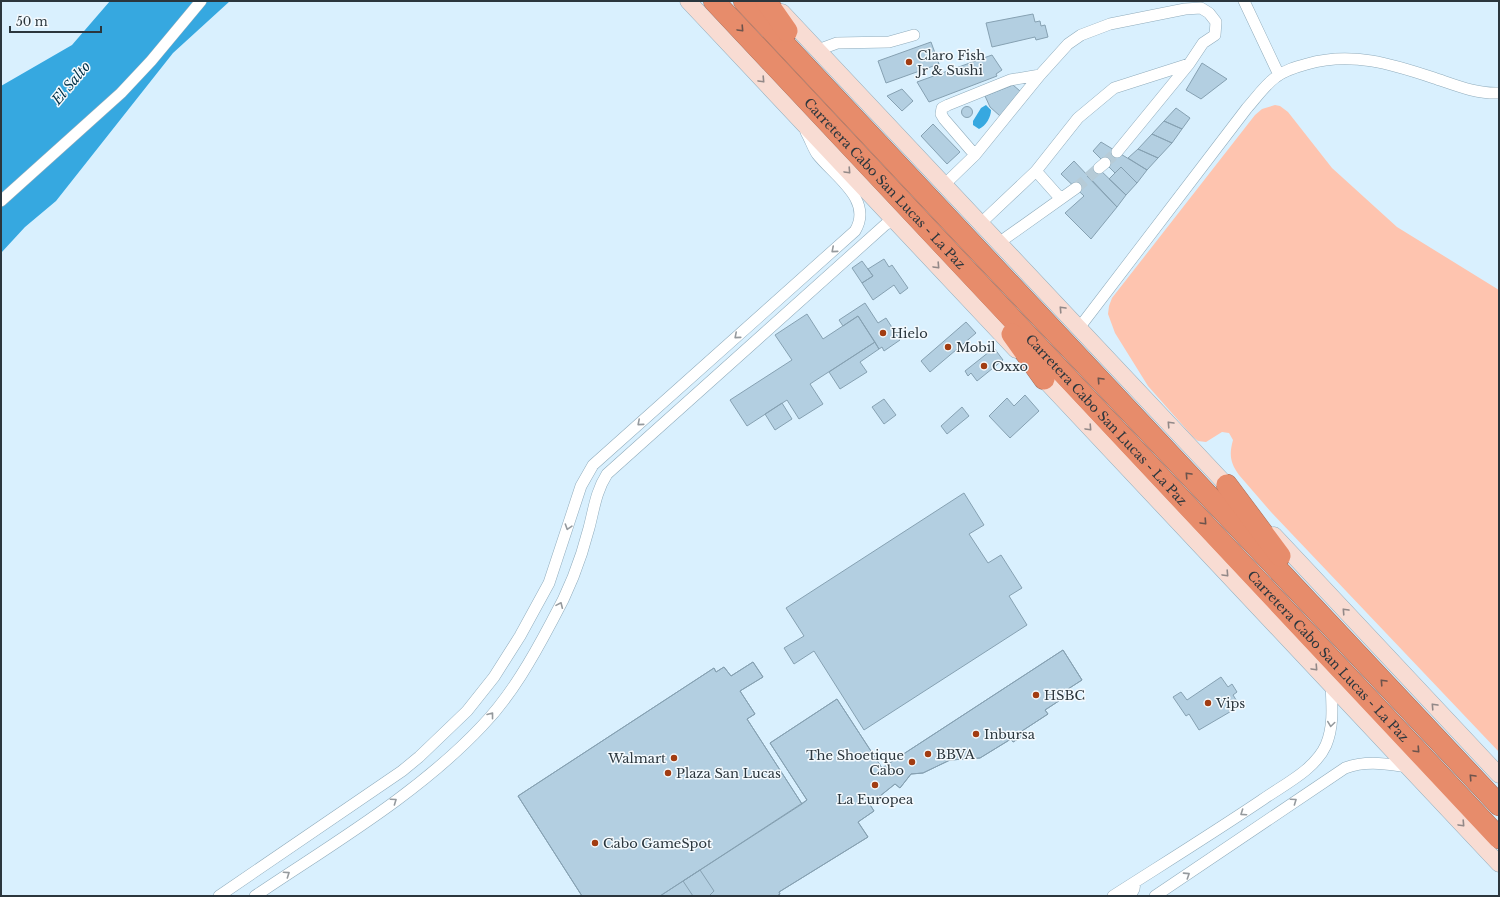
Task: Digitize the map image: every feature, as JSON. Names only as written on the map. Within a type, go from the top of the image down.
[{"type":"highway","name":"Carretera Cabo San Lucas - La Paz","points":[[714,1],[1499,838]]},
{"type":"highway","name":"Carretera Cabo San Lucas - La Paz","points":[[744,1],[1499,805]]},
{"type":"highway","points":[[766,1],[830,92]]},
{"type":"highway","points":[[946,247],[1044,379]]},
{"type":"highway","points":[[1227,485],[1343,640]]},
{"type":"main road","points":[[688,1],[1499,864]]},
{"type":"main road","points":[[772,1],[1499,775]]},
{"type":"street","points":[[1,201],[121,93],[151,61],[201,1]]},
{"type":"street","points":[[1244,1],[1279,75]]},
{"type":"street","points":[[945,184],[975,155],[1040,75],[1068,44],[1081,35],[1110,24],[1185,9],[1201,8],[1209,13],[1216,22],[1214,35],[1203,43],[1190,64],[1118,152]]},
{"type":"street","points":[[818,50],[837,43],[889,42],[914,35]]},
{"type":"street","points":[[1079,328],[1247,108],[1268,84],[1279,75],[1296,67],[1322,60],[1358,58],[1376,60],[1469,89],[1499,93]]},
{"type":"street","points":[[981,222],[1036,172],[1078,118],[1114,88],[1190,64]]},
{"type":"street","points":[[975,155],[944,120],[941,114],[942,108],[1010,80],[1040,75]]},
{"type":"street","points":[[219,896],[402,771],[419,757],[467,711],[494,677],[520,636],[549,583],[580,486],[593,465],[855,231],[861,218],[858,202],[816,153],[802,122]]},
{"type":"street","points":[[1036,172],[1060,198]]},
{"type":"street","points":[[1000,242],[1076,188]]},
{"type":"street","points":[[255,896],[414,787],[451,757],[483,725],[512,689],[553,620],[578,562],[589,529],[598,489],[607,474],[886,224],[892,222],[899,225]]},
{"type":"street","points":[[1113,896],[1224,826],[1312,764],[1326,745],[1329,734],[1332,708],[1331,685]]},
{"type":"street","points":[[1155,896],[1345,768],[1369,762],[1408,767]]},
{"type":"street","points":[[1130,896],[1134,889],[1134,882]]},
{"type":"shaded area","points":[[1275,105],[1280,106],[1288,112],[1332,168],[1397,227],[1499,290],[1499,752],[1271,512],[1239,475],[1231,458],[1233,440],[1229,433],[1222,432],[1206,442],[1198,441],[1193,437],[1148,386],[1115,333],[1108,314],[1112,298],[1255,115],[1262,109]]},
{"type":"water","name":"El Salto","points":[[110,1],[230,1],[173,53],[56,201],[25,227],[1,253],[1,86],[72,45]]},
{"type":"water","points":[[986,105],[991,110],[990,116],[986,124],[979,129],[973,125],[973,121],[981,108]]},
{"type":"building","points":[[1033,14],[1035,22],[1040,21],[1041,26],[1045,25],[1048,37],[1036,40],[1035,37],[992,47],[986,23]]},
{"type":"building","name":"Claro Fish Jr & Sushi","points":[[931,42],[939,64],[886,83],[878,61]]},
{"type":"building","points":[[992,55],[1002,70],[996,74],[997,76],[929,102],[917,82]]},
{"type":"building","points":[[1202,63],[1227,79],[1201,99],[1186,90]]},
{"type":"building","points":[[1013,85],[1020,91],[1000,116],[990,107],[985,96]]},
{"type":"building","points":[[902,89],[913,101],[902,111],[887,96]]},
{"type":"building","points":[[967,106],[971,108],[973,112],[971,116],[967,118],[963,116],[961,112],[963,108]]},
{"type":"building","points":[[1176,108],[1190,118],[1182,129],[1164,121]]},
{"type":"building","points":[[1164,121],[1182,129],[1172,143],[1152,134]]},
{"type":"building","points":[[933,124],[960,152],[947,164],[921,136]]},
{"type":"building","points":[[1152,134],[1172,143],[1158,158],[1138,149]]},
{"type":"building","points":[[1101,142],[1147,170],[1137,183],[1121,167],[1115,173],[1093,151]]},
{"type":"building","points":[[1138,149],[1158,158],[1147,170],[1128,158]]},
{"type":"building","points":[[1074,161],[1117,207],[1091,239],[1065,213],[1084,196],[1061,174]]},
{"type":"building","points":[[1097,167],[1126,195],[1117,207],[1087,176]]},
{"type":"building","points":[[1121,167],[1137,183],[1126,195],[1109,179]]},
{"type":"building","points":[[884,259],[889,267],[892,265],[908,288],[900,294],[894,285],[873,300],[862,283],[873,276],[868,269]]},
{"type":"building","points":[[862,261],[873,276],[862,283],[852,268]]},
{"type":"building","name":"Hielo","points":[[865,303],[878,323],[886,318],[900,340],[884,351],[882,347],[879,349],[858,316],[843,326],[839,320]]},
{"type":"building","points":[[807,314],[823,339],[858,316],[875,342],[810,384],[823,404],[799,419],[787,400],[747,426],[730,400],[792,360],[775,335]]},
{"type":"building","name":"Mobil","points":[[966,322],[976,333],[930,372],[921,361]]},
{"type":"building","points":[[875,342],[879,349],[860,362],[867,372],[840,389],[829,372]]},
{"type":"building","name":"Oxxo","points":[[994,348],[1003,360],[977,381],[971,373],[968,376],[965,371]]},
{"type":"building","points":[[1025,395],[1039,411],[1010,438],[989,416],[1007,398],[1014,406]]},
{"type":"building","points":[[884,399],[896,415],[884,424],[872,407]]},
{"type":"building","points":[[782,403],[792,419],[775,430],[765,414]]},
{"type":"building","points":[[962,407],[969,416],[947,434],[941,426]]},
{"type":"building","points":[[964,493],[984,525],[969,534],[988,563],[1001,555],[1022,588],[1009,596],[1027,625],[864,730],[814,651],[794,664],[784,648],[804,636],[786,608]]},
{"type":"building","name":"Plaza San Lucas","points":[[1063,650],[1082,680],[1068,689],[1071,693],[1045,710],[1048,714],[1022,731],[1025,735],[1013,742],[1011,739],[980,758],[950,760],[923,773],[911,774],[900,788],[895,784],[880,796],[867,800],[874,811],[858,822],[868,837],[779,892],[780,894],[777,896],[582,896],[518,796],[714,668],[716,672],[724,667],[731,676],[753,662],[763,677],[740,691],[755,714],[747,719],[802,804],[807,800],[770,743],[837,699],[882,768]]},
{"type":"building","points":[[1063,650],[1082,680],[1068,689],[1071,693],[1045,710],[1048,714],[1022,731],[1025,735],[1013,742],[1011,739],[980,758],[950,760],[923,773],[911,774],[900,788],[895,784],[880,796],[867,800],[874,811],[858,822],[868,837],[779,892],[780,894],[777,896],[660,896],[807,800],[770,743],[837,699],[882,768]]},
{"type":"building","name":"Walmart","points":[[753,662],[763,677],[740,691],[755,714],[747,719],[802,804],[660,896],[582,896],[518,796],[714,668],[716,672],[724,667],[731,676]]},
{"type":"building","name":"Vips","points":[[1221,677],[1228,687],[1232,684],[1237,692],[1233,695],[1240,706],[1199,730],[1189,714],[1186,716],[1173,697],[1181,692],[1187,700]]},
{"type":"building","points":[[700,870],[714,891],[709,896],[693,896],[683,881]]},
{"type":"tunnel","points":[[1105,163],[1117,152]]},
{"type":"tunnel","points":[[1076,188],[1099,168]]},
{"type":"place","name":"Claro Fish Jr & Sushi","points":[[909,62]]},
{"type":"place","name":"Hielo","points":[[883,333]]},
{"type":"place","name":"Mobil","points":[[948,347]]},
{"type":"place","name":"Oxxo","points":[[984,366]]},
{"type":"place","name":"HSBC","points":[[1036,695]]},
{"type":"place","name":"Vips","points":[[1208,703]]},
{"type":"place","name":"Inbursa","points":[[976,734]]},
{"type":"place","name":"BBVA","points":[[928,754]]},
{"type":"place","name":"Walmart","points":[[674,758]]},
{"type":"place","name":"The Shoetique Cabo","points":[[912,762]]},
{"type":"place","name":"Plaza San Lucas","points":[[668,773]]},
{"type":"place","name":"La Europea","points":[[875,785]]},
{"type":"place","name":"Cabo GameSpot","points":[[595,843]]}]
